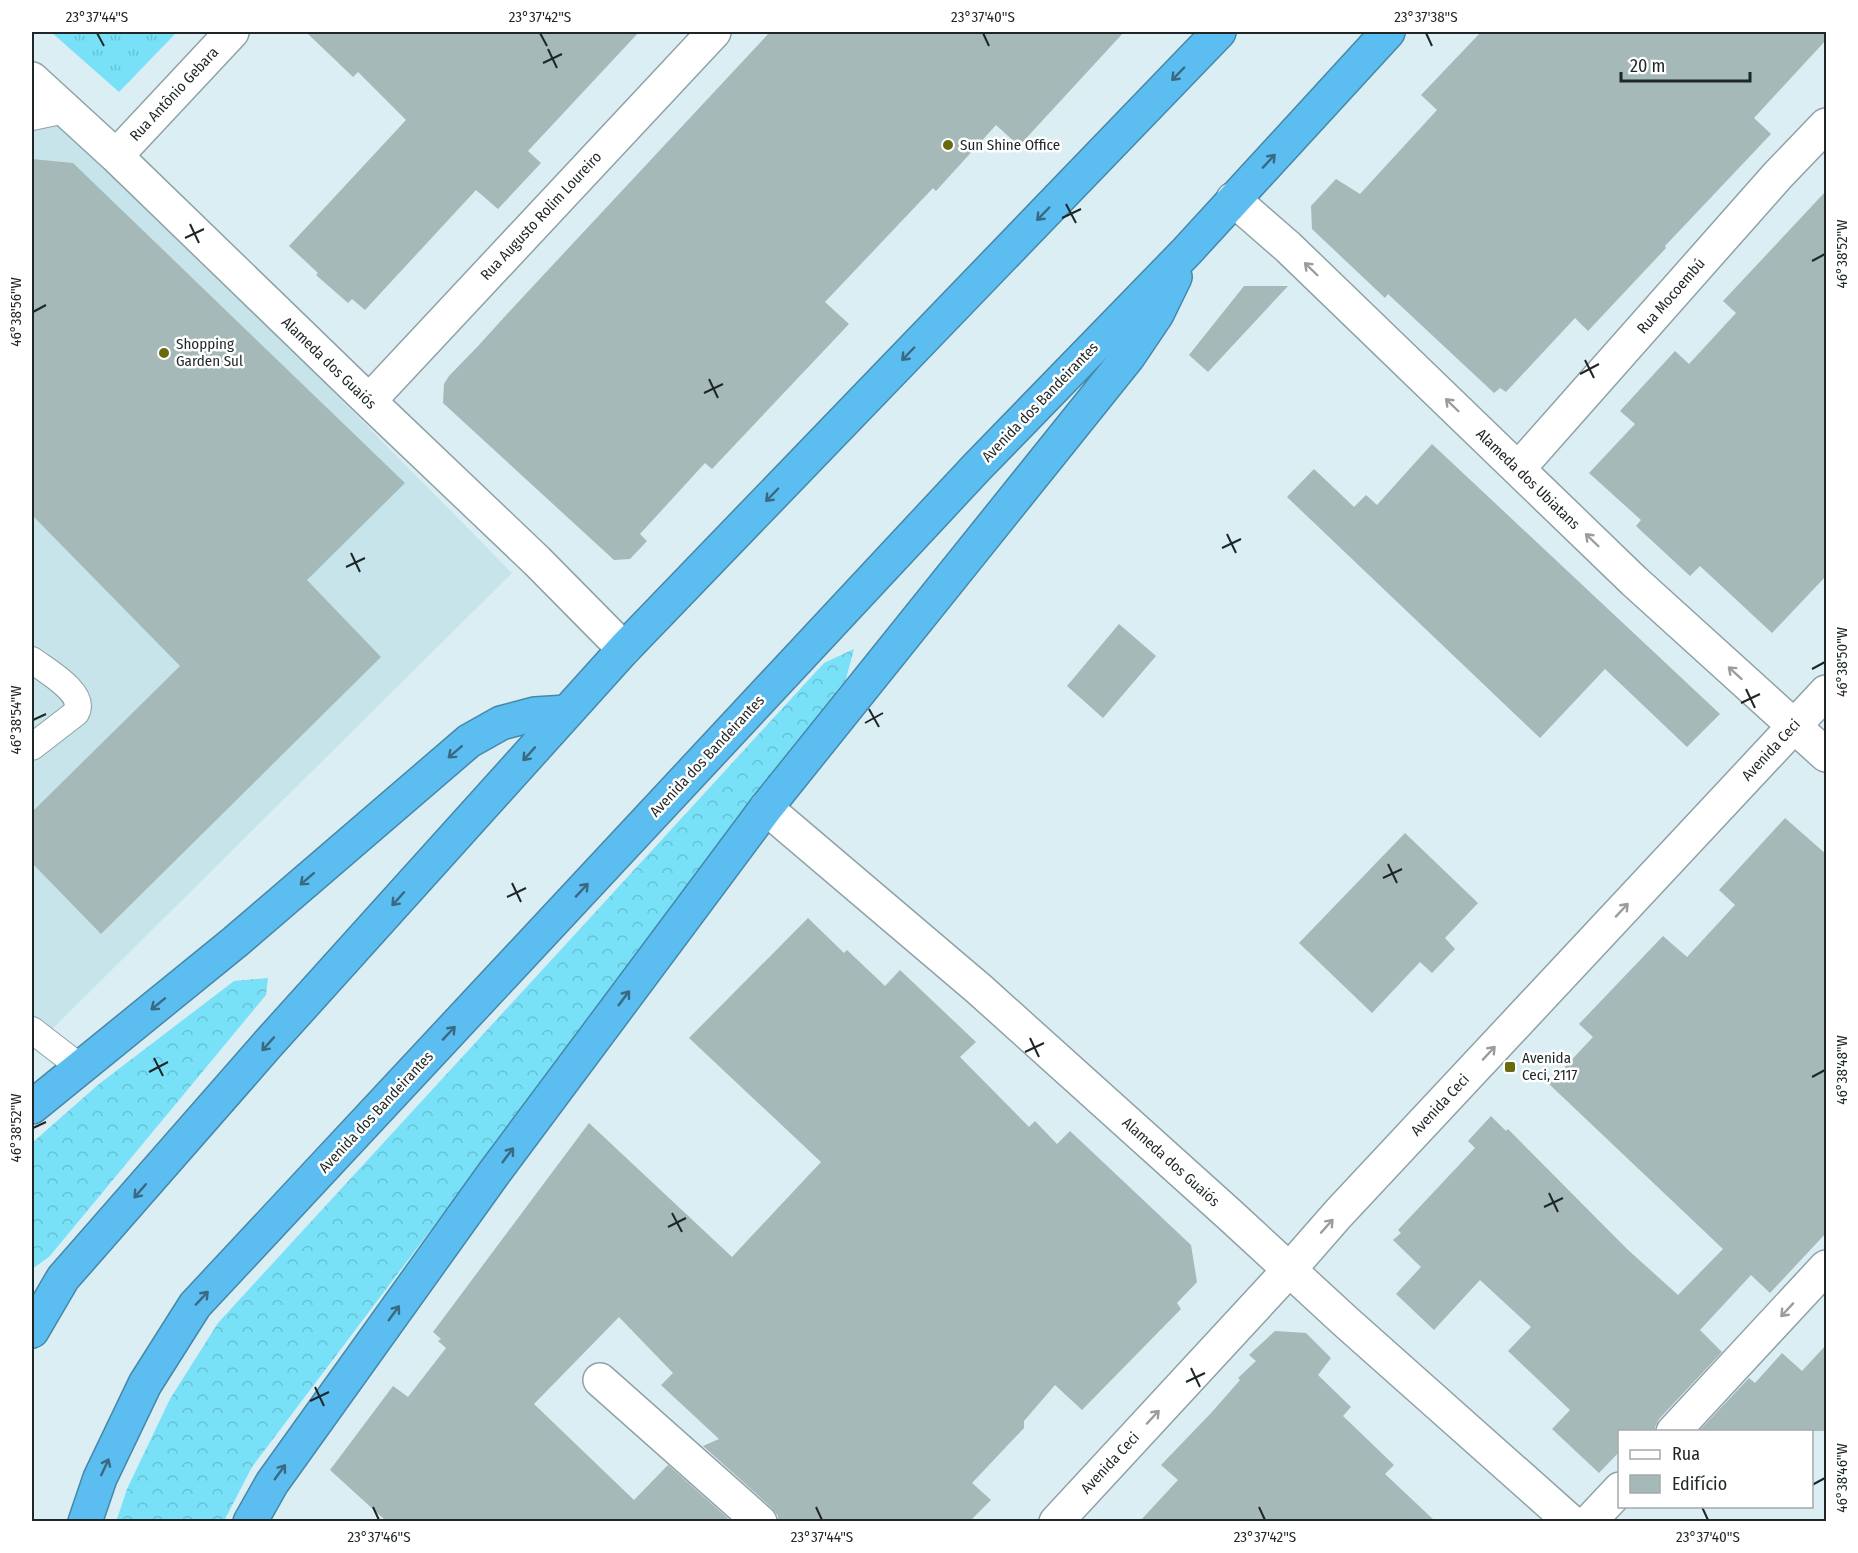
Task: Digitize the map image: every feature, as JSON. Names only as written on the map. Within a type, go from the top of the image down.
[{"type":"highway","points":[[32,1331],[63,1278],[275,1036],[624,649],[1219,32]]},
{"type":"highway","name":"Avenida dos Bandeirantes","points":[[85,1521],[100,1478],[145,1384],[195,1305],[976,467],[1187,251],[1388,32]]},
{"type":"highway","points":[[250,1521],[272,1483],[494,1173],[766,808],[1128,357],[1157,314],[1187,251]]},
{"type":"highway","points":[[32,1107],[235,942],[468,741],[501,723],[535,714],[567,712]]},
{"type":"highway","points":[[32,1300],[63,1278]]},
{"type":"street","name":"Rua Antônio Gebara","points":[[116,156],[232,32]]},
{"type":"street","name":"Rua Augusto Rolim Loureiro","points":[[369,401],[714,32]]},
{"type":"street","name":"Alameda dos Guaiós","points":[[32,79],[116,156],[537,561],[624,649]]},
{"type":"street","name":"Rua Mocoembú","points":[[1518,469],[1778,175],[1827,124]]},
{"type":"street","name":"Alameda dos Ubiatans","points":[[1233,199],[1288,247],[1634,581],[1827,755]]},
{"type":"street","name":"Avenida Ceci","points":[[1056,1521],[1338,1214],[1827,692]]},
{"type":"street","name":"Alameda dos Guaiós","points":[[766,808],[979,989],[1571,1521]]},
{"type":"street","points":[[1674,1430],[1827,1267]]},
{"type":"street","points":[[600,1380],[760,1521]]},
{"type":"street","points":[[1589,1521],[1618,1491]]},
{"type":"lane","points":[[32,117],[65,110]]},
{"type":"lane","points":[[32,660],[70,688],[79,707],[76,713],[32,747]]},
{"type":"lane","points":[[32,1030],[80,1067]]},
{"type":"shaded area","name":"Shopping Garden Sul","points":[[32,89],[512,573],[32,1049]]},
{"type":"green space","points":[[51,32],[177,32],[119,92]]},
{"type":"green space","points":[[854,649],[846,679],[252,1467],[224,1521],[116,1522],[127,1489],[170,1399],[218,1323],[824,663]]},
{"type":"green space","points":[[268,978],[266,995],[49,1257],[32,1269],[32,1143],[99,1084],[234,981]]},
{"type":"building","points":[[306,32],[639,32],[528,151],[541,163],[498,209],[476,190],[365,310],[352,299],[348,303],[316,275],[318,273],[289,246],[406,120],[358,72],[353,77]]},
{"type":"building","points":[[770,32],[1124,32],[1019,146],[996,125],[936,191],[933,188],[825,302],[849,324],[712,469],[705,463],[640,534],[647,541],[630,559],[614,560],[443,403],[444,384]]},
{"type":"building","points":[[1481,32],[1827,32],[1827,39],[1754,118],[1771,134],[1665,246],[1666,248],[1588,331],[1575,318],[1506,392],[1500,388],[1494,393],[1388,294],[1385,298],[1312,229],[1311,206],[1336,179],[1360,194],[1437,110],[1421,95]]},
{"type":"building","name":"Shopping Garden Sul","points":[[32,159],[73,163],[405,483],[307,580],[381,657],[101,934],[32,863],[32,812],[180,666],[32,515]]},
{"type":"building","points":[[1827,190],[1827,575],[1772,633],[1700,566],[1690,576],[1636,526],[1641,520],[1589,473],[1635,424],[1620,411],[1675,351],[1689,364],[1736,313],[1723,301]]},
{"type":"building","points":[[1244,286],[1288,286],[1208,372],[1189,355]]},
{"type":"building","points":[[1432,444],[1720,714],[1687,747],[1605,669],[1540,738],[1287,497],[1314,469],[1354,507],[1366,495],[1377,505]]},
{"type":"building","points":[[1119,624],[1156,656],[1103,718],[1067,686]]},
{"type":"building","points":[[1785,818],[1827,855],[1827,1232],[1770,1293],[1751,1275],[1700,1330],[1722,1352],[1659,1419],[1655,1430],[1618,1430],[1618,1453],[1599,1473],[1552,1429],[1570,1410],[1508,1351],[1531,1327],[1480,1280],[1434,1330],[1396,1294],[1421,1267],[1393,1240],[1401,1233],[1398,1230],[1475,1148],[1468,1141],[1491,1116],[1506,1131],[1508,1129],[1627,1249],[1678,1295],[1723,1249],[1549,1084],[1593,1037],[1579,1024],[1663,936],[1687,957],[1735,905],[1719,890]]},
{"type":"building","points":[[1405,833],[1478,903],[1445,938],[1455,949],[1432,973],[1420,962],[1372,1013],[1299,943]]},
{"type":"building","points":[[808,918],[844,953],[847,950],[885,986],[900,970],[976,1042],[960,1057],[1029,1127],[1035,1121],[1057,1144],[1070,1131],[1191,1245],[1197,1282],[1177,1303],[1181,1309],[1082,1410],[1055,1385],[1024,1421],[1024,1428],[972,1483],[991,1500],[970,1521],[778,1521],[778,1516],[772,1508],[703,1446],[719,1439],[661,1385],[673,1373],[619,1317],[534,1404],[634,1500],[668,1465],[731,1521],[386,1521],[330,1470],[393,1386],[408,1397],[446,1348],[433,1332],[589,1123],[732,1257],[821,1162],[689,1038]]},
{"type":"building","points":[[1275,1331],[1306,1333],[1331,1358],[1318,1375],[1351,1407],[1343,1416],[1394,1465],[1385,1474],[1435,1521],[1140,1521],[1178,1480],[1161,1465],[1240,1380],[1238,1378],[1256,1361],[1249,1355]]},
{"type":"building","points":[[1827,1344],[1827,1431],[1700,1430],[1749,1378],[1755,1383],[1782,1353],[1802,1371]]},
{"type":"place","name":"Sun Shine Office","points":[[948,145]]},
{"type":"place","name":"Shopping Garden Sul","points":[[164,353]]},
{"type":"place","name":"Avenida Ceci, 2117","points":[[1510,1067]]}]
